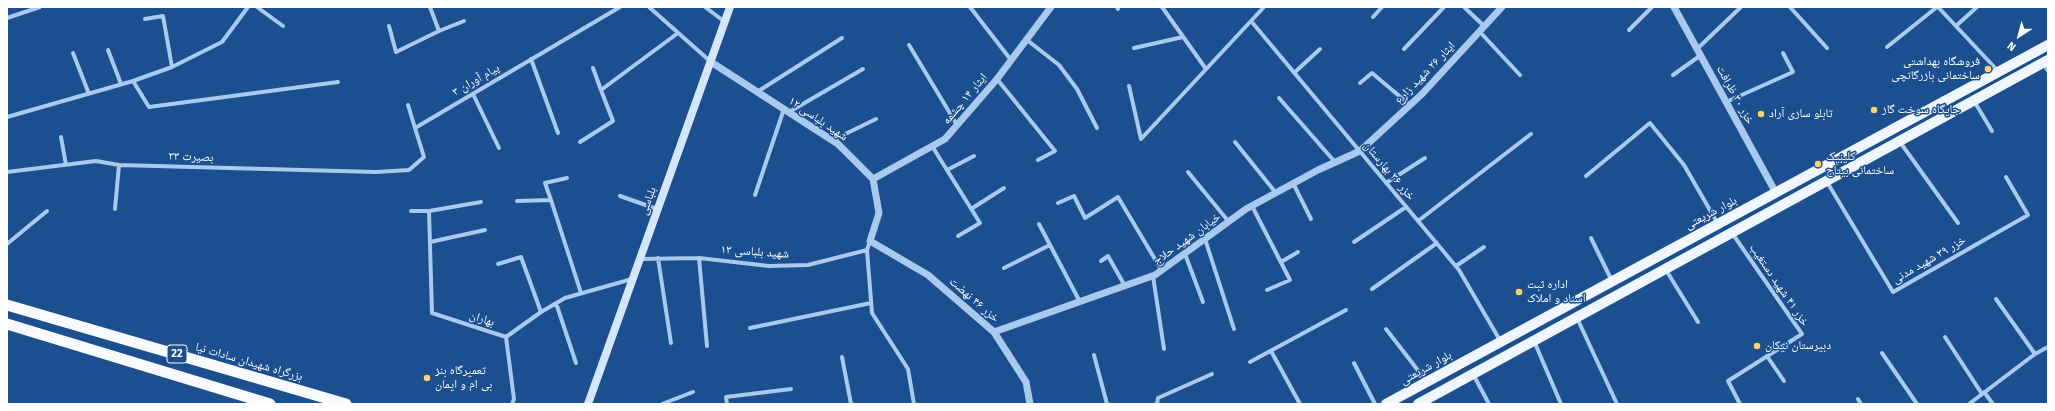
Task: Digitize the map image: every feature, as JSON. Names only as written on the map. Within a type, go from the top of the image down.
[{"type":"highway","name":"بزرگراه شهیدان سادات نیا","points":[[7,305],[346,404]]},
{"type":"highway","name":"22","points":[[7,324],[262,403]]},
{"type":"main road","name":"بلباسی","points":[[588,404],[730,7]]},
{"type":"main road","name":"بلوار شریعتی","points":[[1386,404],[2048,45]]},
{"type":"main road","points":[[1418,404],[1974,101],[2046,65]]},
{"type":"main road","points":[[1681,244],[1688,257]]},
{"type":"street","points":[[7,18],[40,7]]},
{"type":"street","points":[[7,117],[132,81],[172,67],[222,42],[248,7]]},
{"type":"street","points":[[257,7],[283,26]]},
{"type":"street","points":[[430,7],[439,31]]},
{"type":"street","name":"پیام آوران ۳","points":[[415,128],[620,7]]},
{"type":"street","points":[[649,7],[711,62]]},
{"type":"street","points":[[705,7],[725,22]]},
{"type":"street","points":[[970,7],[1011,60]]},
{"type":"street","name":"ایثار ۱۴ چشمه","points":[[874,179],[945,139],[997,78],[1051,7]]},
{"type":"street","points":[[1162,7],[1206,69]]},
{"type":"street","points":[[1129,86],[1141,139],[1264,7]]},
{"type":"street","points":[[1373,17],[1382,7]]},
{"type":"street","points":[[1404,50],[1444,7]]},
{"type":"street","points":[[1464,7],[1520,76]]},
{"type":"street","name":"ایثار ۲۶ شهید زارع","points":[[1360,152],[1410,105],[1502,7]]},
{"type":"street","points":[[1629,30],[1652,7]]},
{"type":"street","name":"خزر ۳۰ ظرافت","points":[[1674,7],[1776,193]]},
{"type":"street","points":[[1673,75],[1699,52],[1741,7]]},
{"type":"street","points":[[1790,7],[1827,48]]},
{"type":"street","points":[[1887,47],[1938,7],[1999,72]]},
{"type":"street","points":[[1956,26],[1977,7]]},
{"type":"street","points":[[145,19],[163,16],[172,67]]},
{"type":"street","points":[[389,26],[396,52],[439,31],[464,21]]},
{"type":"street","name":"خزر ۳۶ بهارستان","points":[[1251,21],[1456,266],[1501,342]]},
{"type":"street","points":[[601,90],[678,33]]},
{"type":"street","points":[[1134,48],[1183,37]]},
{"type":"street","points":[[757,92],[842,38]]},
{"type":"street","points":[[1027,40],[1059,65],[1077,89],[1097,128]]},
{"type":"street","points":[[909,45],[957,125]]},
{"type":"street","points":[[1294,73],[1320,49]]},
{"type":"street","points":[[108,50],[122,84]]},
{"type":"street","points":[[73,53],[89,94]]},
{"type":"street","points":[[1726,102],[1793,72],[1783,53]]},
{"type":"street","points":[[531,60],[558,133]]},
{"type":"street","name":"شهید بلباسی ١٢","points":[[711,62],[832,140],[874,179]]},
{"type":"street","points":[[580,142],[613,121],[593,68]]},
{"type":"street","points":[[756,195],[787,111],[863,69]]},
{"type":"street","points":[[1360,82],[1372,72],[1410,105]]},
{"type":"street","points":[[997,78],[1055,152],[1038,160]]},
{"type":"street","points":[[132,81],[149,107],[338,82]]},
{"type":"street","points":[[473,94],[499,148]]},
{"type":"street","points":[[1279,98],[1336,162]]},
{"type":"street","points":[[1974,101],[1992,131]]},
{"type":"street","points":[[408,105],[415,128]]},
{"type":"street","points":[[832,140],[876,119]]},
{"type":"street","points":[[1586,176],[1650,123],[1684,165],[1718,224]]},
{"type":"street","name":"بصیرت ۳۳","points":[[7,172],[96,161],[119,165],[376,172],[409,170],[424,158],[415,128]]},
{"type":"street","points":[[1418,221],[1531,134]]},
{"type":"street","points":[[61,137],[66,165]]},
{"type":"street","points":[[1900,141],[1958,223]]},
{"type":"street","points":[[1235,142],[1276,193]]},
{"type":"street","points":[[932,146],[980,223],[958,236]]},
{"type":"street","name":"خیابان شهید حلاج","points":[[994,332],[1153,276],[1252,206],[1336,162],[1360,152]]},
{"type":"street","points":[[947,170],[974,156]]},
{"type":"street","points":[[1386,183],[1425,158]]},
{"type":"street","points":[[115,209],[119,165]]},
{"type":"street","points":[[1188,172],[1229,222]]},
{"type":"street","name":"خزر ۳۹ شهید مدنی","points":[[1827,181],[1893,292],[2028,215],[2006,177]]},
{"type":"street","points":[[567,178],[545,183],[581,293]]},
{"type":"street","points":[[874,179],[879,213],[867,250],[872,313],[908,368],[914,404]]},
{"type":"street","points":[[1293,184],[1311,219]]},
{"type":"street","points":[[971,209],[1004,188]]},
{"type":"street","points":[[620,196],[658,210]]},
{"type":"street","points":[[1058,203],[1074,196],[1085,218],[1118,198],[1162,271]]},
{"type":"street","points":[[517,201],[551,200]]},
{"type":"street","points":[[411,211],[429,211],[482,202]]},
{"type":"street","points":[[1252,206],[1290,280],[1267,290]]},
{"type":"street","points":[[1354,242],[1406,207]]},
{"type":"street","points":[[7,244],[47,211]]},
{"type":"street","name":"بهاران","points":[[429,211],[432,312],[506,337],[541,312],[565,298],[633,279]]},
{"type":"street","points":[[1039,224],[1080,302]]},
{"type":"street","points":[[430,242],[485,230]]},
{"type":"street","name":"خزر ۴۱ شهید دستغیب","points":[[1732,233],[1802,334],[1728,381],[1740,404]]},
{"type":"street","points":[[1592,238],[1612,282]]},
{"type":"street","points":[[1205,239],[1234,329]]},
{"type":"street","name":"خزر ۴۶ نهضت","points":[[870,241],[928,275],[994,332],[1026,382],[1030,404]]},
{"type":"street","points":[[1372,289],[1437,243]]},
{"type":"street","points":[[1004,268],[1050,245]]},
{"type":"street","points":[[1456,266],[1484,247]]},
{"type":"street","name":"شهید بلباسی ١٣","points":[[640,259],[699,258],[768,266],[808,265],[867,250]]},
{"type":"street","points":[[1281,262],[1298,252]]},
{"type":"street","points":[[1185,254],[1202,302]]},
{"type":"street","points":[[1101,261],[1108,256],[1125,286]]},
{"type":"street","points":[[498,264],[521,257],[541,312]]},
{"type":"street","points":[[658,258],[671,342]]},
{"type":"street","points":[[699,258],[707,346]]},
{"type":"street","points":[[1665,269],[1698,322]]},
{"type":"street","points":[[1153,276],[1164,349]]},
{"type":"street","points":[[1996,299],[2035,354]]},
{"type":"street","points":[[556,303],[576,364]]},
{"type":"street","points":[[750,328],[871,303]]},
{"type":"street","points":[[1250,362],[1346,310]]},
{"type":"street","points":[[1577,318],[1617,404]]},
{"type":"street","points":[[1386,330],[1427,382]]},
{"type":"street","points":[[506,337],[514,399],[512,404]]},
{"type":"street","points":[[1945,337],[1983,393],[1993,404]]},
{"type":"street","points":[[1534,341],[1560,404]]},
{"type":"street","points":[[1969,404],[2035,354],[2048,347]]},
{"type":"street","points":[[1271,351],[1300,404]]},
{"type":"street","points":[[1882,353],[1917,404]]},
{"type":"street","points":[[1094,355],[1107,404]]},
{"type":"street","points":[[1767,356],[1784,381]]},
{"type":"street","points":[[842,357],[851,404]]},
{"type":"street","points":[[1354,362],[1375,404]]},
{"type":"street","points":[[1157,404],[1158,398],[1212,374]]},
{"type":"street","points":[[1473,374],[1489,404]]},
{"type":"street","points":[[727,404],[726,397],[791,389]]},
{"type":"street","points":[[662,404],[693,392]]},
{"type":"street","points":[[1858,400],[1861,404]]},
{"type":"place","name":"فروشگاه بهداشتی ساختمانی بازرگانچی","points":[[1988,69]]},
{"type":"place","name":"جایگاه سوخت گاز","points":[[1874,110]]},
{"type":"place","name":"تابلو سازی آراد","points":[[1761,114]]},
{"type":"place","name":"کلینیک ساختمانی بیتاج","points":[[1818,164]]},
{"type":"place","name":"اداره ثبت اسناد و املاک","points":[[1519,292]]},
{"type":"place","name":"دبیرستان نیکان","points":[[1757,346]]},
{"type":"place","name":"تعمیرگاه بنز بی ام و ایمان","points":[[427,378]]}]
